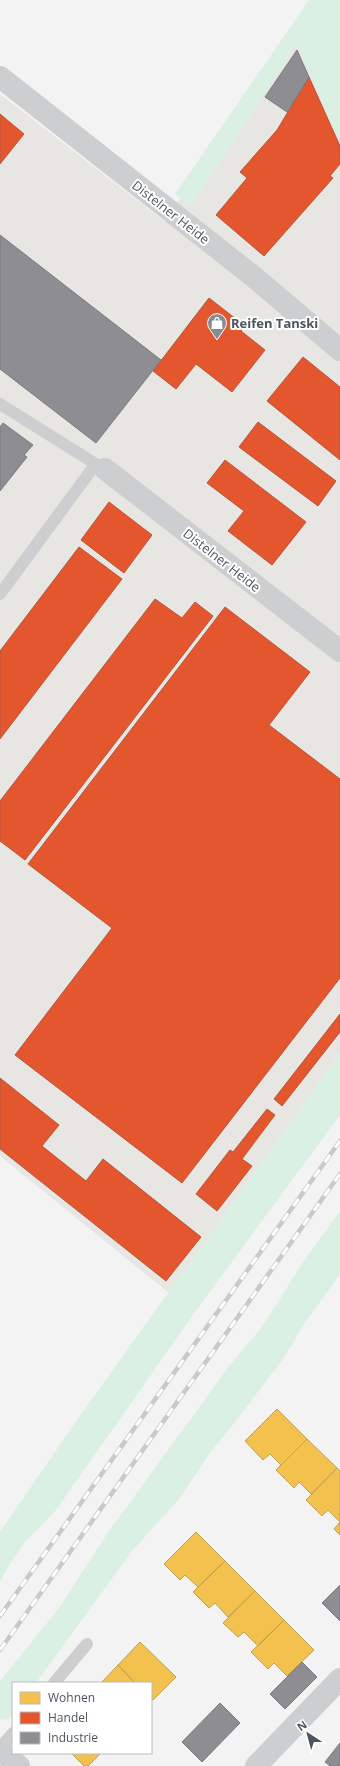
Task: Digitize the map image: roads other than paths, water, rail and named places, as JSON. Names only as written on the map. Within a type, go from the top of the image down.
[{"type":"street","name":"Distelner Heide","points":[[0,77],[254,277],[340,350]]},
{"type":"street","name":"Distelner Heide","points":[[100,467],[340,651]]},
{"type":"street","points":[[256,1766],[340,1679]]},
{"type":"street","points":[[0,1750],[19,1766]]},
{"type":"lane","points":[[0,404],[100,467],[0,594]]},
{"type":"lane","points":[[55,1682],[86,1644]]},
{"type":"lane","points":[[0,1750],[12,1734]]},
{"type":"railway","points":[[0,1616],[340,1141]]},
{"type":"railway","points":[[0,1650],[340,1174]]},
{"type":"place","name":"Reifen Tanski","points":[[217,340]]}]
